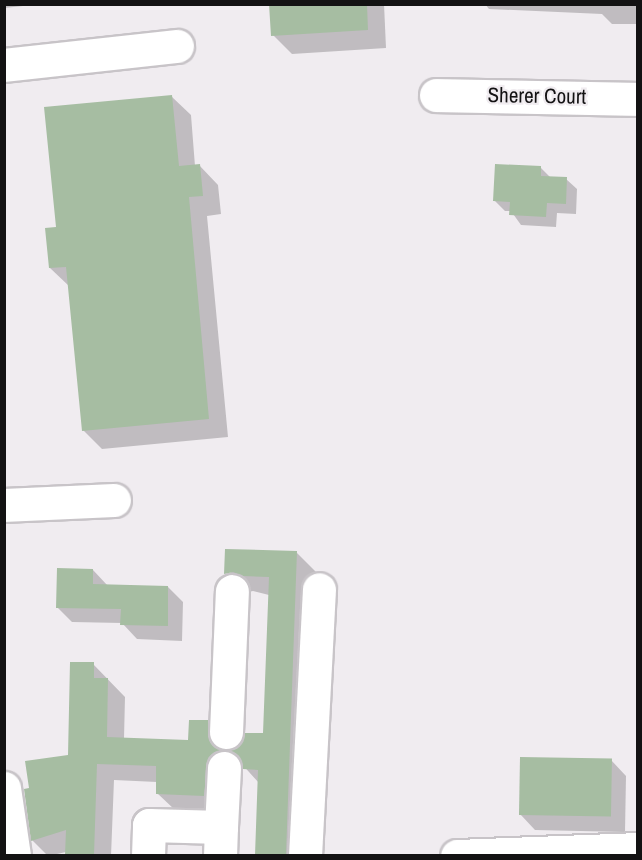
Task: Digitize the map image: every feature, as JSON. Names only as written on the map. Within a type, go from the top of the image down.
[{"type":"street","points":[[4,65],[177,46]]},
{"type":"street","name":"Sherer Court","points":[[436,94],[638,99]]},
{"type":"street","points":[[4,506],[114,500]]},
{"type":"street","points":[[305,855],[319,589]]},
{"type":"street","points":[[226,732],[232,591]]},
{"type":"street","points":[[148,855],[149,825],[220,841],[224,768]]},
{"type":"street","points":[[4,788],[14,855]]},
{"type":"street","points":[[457,855],[638,849]]},
{"type":"building","points":[[269,4],[367,4],[368,30],[271,36]]},
{"type":"building","points":[[172,95],[179,166],[200,164],[203,196],[189,197],[209,419],[82,431],[66,267],[49,268],[45,228],[56,227],[44,107]]},
{"type":"building","points":[[495,164],[541,166],[541,176],[567,177],[566,204],[547,203],[546,217],[509,215],[510,202],[493,201]]},
{"type":"building","points":[[225,549],[297,551],[286,855],[255,855],[258,770],[243,769],[240,759],[228,750],[241,742],[245,733],[263,733],[269,577],[243,576],[233,572],[224,574]]},
{"type":"building","points":[[57,568],[93,569],[93,584],[168,586],[168,626],[120,625],[121,609],[56,608]]},
{"type":"building","points":[[70,662],[94,662],[94,678],[108,678],[107,737],[188,740],[189,720],[208,720],[209,740],[222,750],[208,758],[204,796],[156,794],[156,766],[97,764],[94,855],[65,855],[66,830],[31,841],[24,789],[29,788],[25,761],[68,755]]},
{"type":"building","points":[[520,757],[612,759],[611,817],[519,815]]}]
